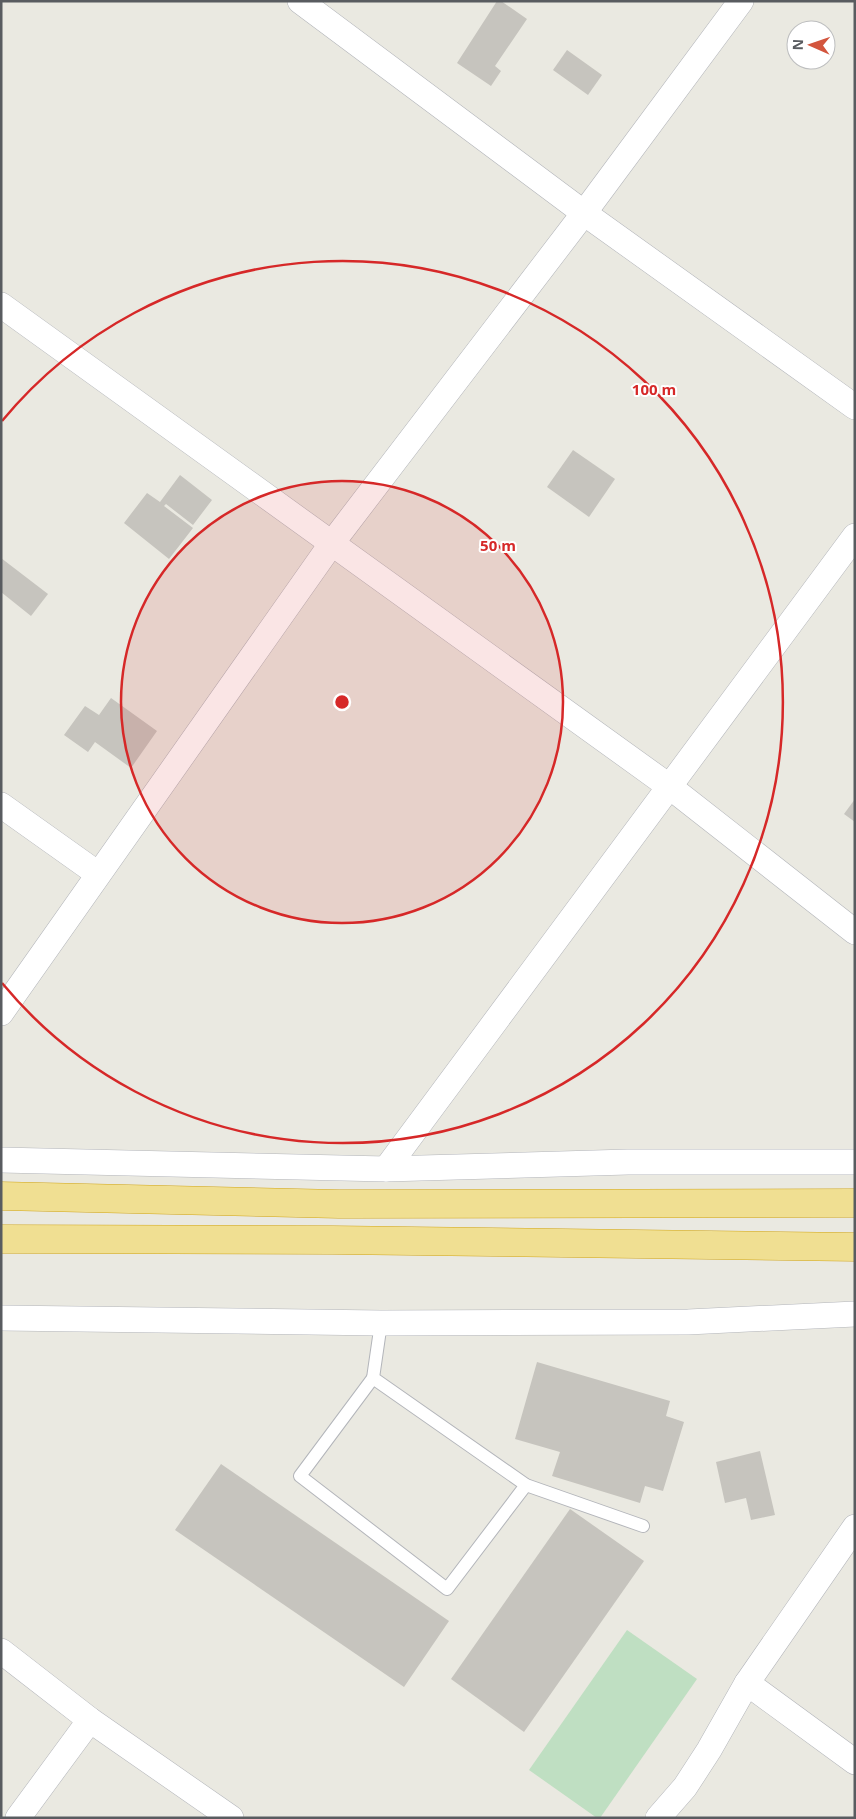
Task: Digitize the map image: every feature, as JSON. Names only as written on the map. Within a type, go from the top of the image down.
[{"type":"highway","points":[[1,1196],[340,1204],[855,1203]]},
{"type":"highway","points":[[1,1239],[324,1240],[855,1247]]},
{"type":"street","points":[[300,1],[584,213],[855,407]]},
{"type":"street","points":[[1,1013],[332,542],[584,213],[741,1]]},
{"type":"street","points":[[1,305],[670,787],[855,932]]},
{"type":"street","points":[[386,1169],[855,536]]},
{"type":"street","points":[[1,805],[98,874]]},
{"type":"street","points":[[1,1160],[386,1169],[628,1162],[855,1162]]},
{"type":"street","points":[[1,1318],[381,1323],[688,1322],[855,1314]]},
{"type":"street","points":[[658,1818],[685,1787],[709,1750],[747,1683],[855,1527]]},
{"type":"street","points":[[1,1651],[90,1720],[231,1818]]},
{"type":"street","points":[[747,1683],[855,1762]]},
{"type":"street","points":[[18,1818],[90,1720]]},
{"type":"lane","points":[[381,1323],[374,1378],[300,1476],[447,1589],[526,1485]]},
{"type":"lane","points":[[374,1378],[526,1485],[643,1526]]},
{"type":"green space","points":[[627,1630],[697,1679],[600,1818],[597,1818],[529,1770]]},
{"type":"building","points":[[497,1],[501,1],[527,19],[495,66],[501,71],[491,86],[457,63]]},
{"type":"building","points":[[567,50],[602,75],[588,95],[553,70]]},
{"type":"building","points":[[573,450],[615,479],[589,517],[547,487]]},
{"type":"building","points":[[180,475],[212,500],[193,525],[166,504],[164,506],[193,528],[169,559],[124,523],[147,493],[160,502]]},
{"type":"building","points":[[1,558],[48,594],[31,616],[1,592]]},
{"type":"building","points":[[111,698],[157,731],[131,768],[95,742],[88,752],[64,735],[85,706],[99,715]]},
{"type":"building","points":[[855,799],[855,822],[844,814]]},
{"type":"building","points":[[537,1362],[670,1401],[666,1416],[684,1422],[663,1491],[645,1486],[640,1503],[552,1476],[560,1452],[515,1439]]},
{"type":"building","points":[[760,1451],[775,1515],[751,1520],[746,1498],[725,1503],[716,1462]]},
{"type":"building","points":[[221,1464],[449,1621],[404,1687],[175,1530]]},
{"type":"building","points":[[570,1509],[644,1561],[524,1732],[451,1679]]}]
